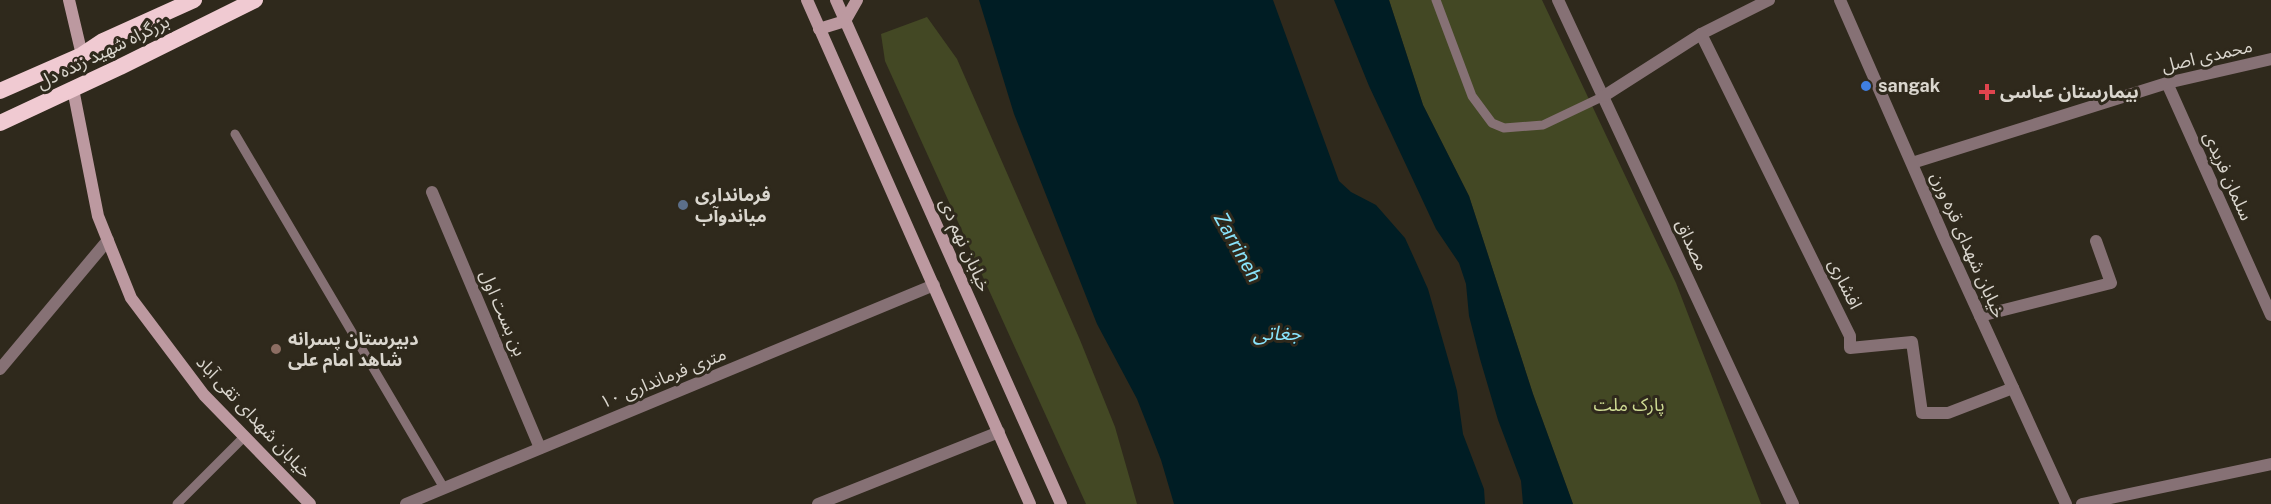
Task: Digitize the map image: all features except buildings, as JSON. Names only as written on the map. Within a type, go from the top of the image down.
[{"type":"highway","name":"بزرگراه شهید زنده دل","points":[[0,91],[82,55],[103,41],[194,0]]},
{"type":"highway","name":"بزرگراه شهید زنده دل","points":[[0,123],[255,0]]},
{"type":"main road","points":[[69,0],[82,55]]},
{"type":"main road","points":[[807,0],[1030,504]]},
{"type":"main road","name":"خیابان نهم دی","points":[[837,0],[1061,504]]},
{"type":"main road","points":[[819,29],[845,21],[857,0]]},
{"type":"main road","name":"خیابان شهدای تقی آباد","points":[[73,89],[98,216],[131,298],[204,394],[310,504]]},
{"type":"street","name":"مصداق","points":[[1558,0],[1793,504]]},
{"type":"street","points":[[1604,96],[1701,34],[1768,0]]},
{"type":"street","name":"خیابان شهدای قره ورن","points":[[1840,0],[2066,504]]},
{"type":"street","name":"افشاری","points":[[1701,34],[1850,336],[1850,348],[1911,342],[1922,413],[1948,413],[2013,388]]},
{"type":"street","name":"محمدی اصل","points":[[1912,164],[2167,84],[2271,59]]},
{"type":"street","name":"سلمان فریدی","points":[[2167,84],[2271,315]]},
{"type":"street","name":"بن بست اول","points":[[432,192],[540,448]]},
{"type":"street","points":[[0,369],[108,240]]},
{"type":"street","points":[[1980,316],[2111,283],[2096,240]]},
{"type":"street","name":"۱۰ متری فرمانداری","points":[[406,504],[934,285]]},
{"type":"street","points":[[818,504],[999,432]]},
{"type":"street","points":[[2082,504],[2271,464]]},
{"type":"lane","points":[[1436,0],[1472,96],[1492,123],[1504,128],[1543,125],[1604,96]]},
{"type":"lane","points":[[235,134],[444,488]]},
{"type":"lane","points":[[177,504],[244,437]]},
{"type":"green space","name":"پارک ملت","points":[[1389,0],[1542,0],[1676,283],[1761,504],[1573,504],[1533,394],[1469,196],[1423,105]]},
{"type":"green space","points":[[927,17],[957,59],[1080,340],[1115,427],[1137,504],[1086,504],[885,61],[881,34]]},
{"type":"water","name":"جغاتی","points":[[979,0],[1273,0],[1339,181],[1351,192],[1376,205],[1405,238],[1428,289],[1457,391],[1463,434],[1484,489],[1485,504],[1174,504],[1161,460],[1137,399],[1097,324],[1014,114]]},
{"type":"water","points":[[1334,0],[1389,0],[1423,105],[1469,196],[1533,394],[1573,504],[1523,504],[1521,481],[1498,420],[1480,359],[1469,316],[1466,284],[1459,263],[1436,229],[1369,86]]},
{"type":"place","name":"sangak","points":[[1866,86]]},
{"type":"place","name":"بیمارستان عباسی","points":[[1987,92]]},
{"type":"place","name":"فرمانداری میاندوآب","points":[[683,205]]},
{"type":"place","name":"دبیرستان پسرانه شاهد امام علی","points":[[276,349]]},
{"type":"water label","name":"Zarrineh","points":[[1238,247]]}]
